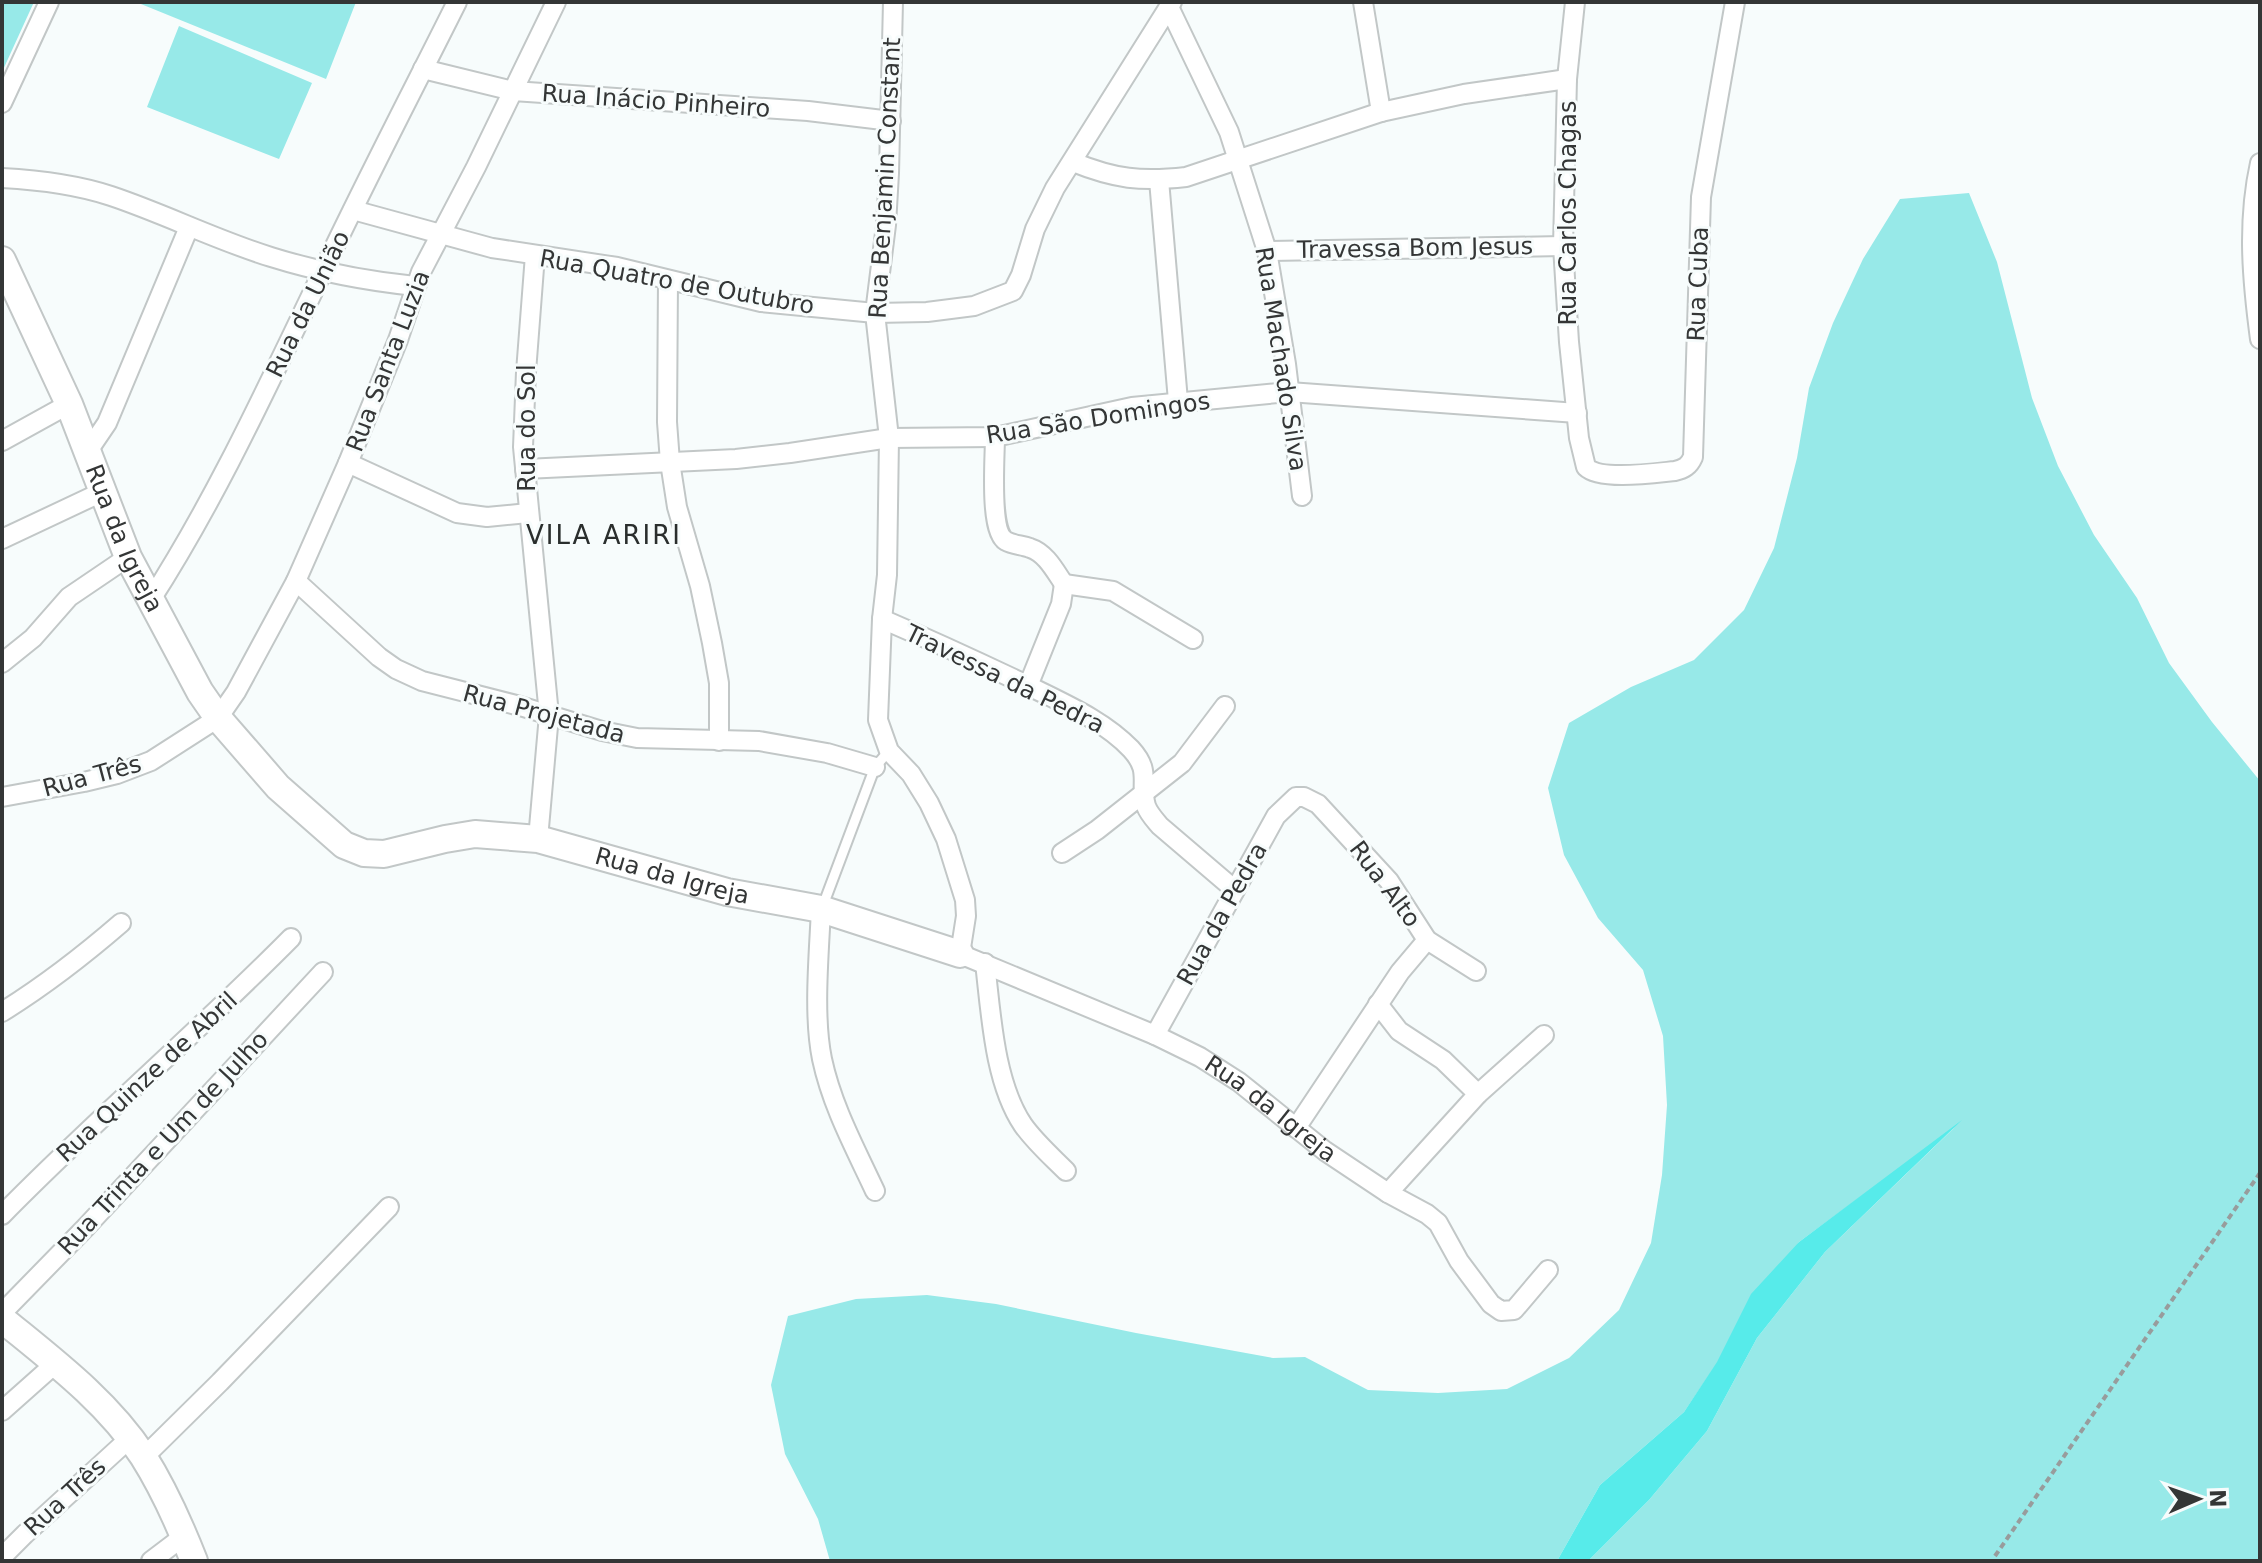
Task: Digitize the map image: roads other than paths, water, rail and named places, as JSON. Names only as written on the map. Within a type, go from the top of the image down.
[{"type":"street","points":[[2,103],[49,2]]},
{"type":"street","name":"Rua da União","points":[[150,601],[183,550],[231,460],[457,2]]},
{"type":"street","name":"Rua Santa Luzia","points":[[218,718],[236,692],[296,581],[398,340],[415,286],[556,2]]},
{"type":"street","name":"Rua Benjamin Constant","points":[[893,2],[886,225],[875,313],[889,438],[887,575],[878,720],[889,751],[911,774],[946,839],[965,900],[972,958],[1006,1089],[1021,1122],[1035,1141],[1066,1171]]},
{"type":"street","points":[[1363,2],[1381,112]]},
{"type":"street","points":[[1567,79],[1575,2]]},
{"type":"street","name":"Rua Cuba","points":[[1589,471],[1607,474],[1675,471],[1690,464],[1693,457],[1701,197],[1735,2]]},
{"type":"street","name":"Rua Machado Silva","points":[[1171,4],[1229,132],[1267,251],[1276,295],[1302,496]]},
{"type":"street","name":"Rua Quatro de Outubro","points":[[353,210],[492,248],[617,267],[761,302],[875,313],[927,312],[974,306],[1013,291],[1035,229],[1055,188],[1171,4]]},
{"type":"street","name":"Rua Inácio Pinheiro","points":[[423,69],[513,91],[808,111],[891,121]]},
{"type":"street","name":"Rua Carlos Chagas","points":[[1073,162],[1105,175],[1159,180],[1186,177],[1381,112],[1464,94],[1567,79],[1563,246],[1579,438],[1589,471]]},
{"type":"street","points":[[2260,163],[2254,189],[2251,236],[2252,279],[2260,339]]},
{"type":"street","points":[[2,178],[44,180],[74,186],[111,196],[269,257],[371,282],[415,286]]},
{"type":"street","points":[[1159,180],[1178,401]]},
{"type":"street","points":[[88,451],[107,423],[189,227]]},
{"type":"street","name":"Travessa Bom Jesus","points":[[1267,251],[1563,246]]},
{"type":"street","name":"Rua do Sol","points":[[535,255],[526,372],[525,469],[549,715],[538,839]]},
{"type":"street","name":"Rua da Igreja","points":[[2,260],[69,404],[128,557],[200,692],[218,718],[278,787],[344,845],[364,853],[384,854],[475,834],[538,839],[727,892],[821,909],[972,958],[1155,1035],[1200,1057],[1239,1082],[1325,1151],[1438,1223],[1459,1261],[1491,1304],[1501,1311],[1514,1310],[1548,1270]]},
{"type":"street","points":[[668,280],[667,422],[670,462],[677,507],[700,586],[719,683],[719,741]]},
{"type":"street","name":"Rua São Domingos","points":[[525,469],[790,453],[889,438],[995,437],[1132,407],[1289,392],[1577,413]]},
{"type":"street","points":[[2,441],[69,404]]},
{"type":"street","points":[[995,437],[995,520],[999,536],[1006,542],[1034,549],[1049,562],[1064,584],[1061,604],[1028,686]]},
{"type":"street","points":[[348,463],[457,513],[487,517],[528,513]]},
{"type":"street","points":[[2,539],[102,492]]},
{"type":"street","points":[[2,663],[33,638],[69,597],[128,557]]},
{"type":"street","name":"Rua Projetada","points":[[296,581],[350,632],[396,669],[422,681],[637,738],[759,741],[827,753],[875,767]]},
{"type":"street","points":[[1064,584],[1113,591],[1193,639]]},
{"type":"street","name":"Travessa da Pedra","points":[[882,619],[977,661],[1071,707],[1111,731],[1132,750],[1143,766],[1144,792],[1150,814],[1235,890]]},
{"type":"street","points":[[1062,853],[1097,830],[1182,763],[1225,706]]},
{"type":"street","name":"Rua Três","points":[[2,797],[117,774],[151,761],[218,718]]},
{"type":"street","name":"Rua da Pedra","points":[[1155,1035],[1276,816],[1296,797]]},
{"type":"street","name":"Rua Alto","points":[[1296,797],[1304,797],[1318,804],[1357,846],[1389,881],[1427,940],[1476,971]]},
{"type":"street","points":[[821,909],[818,1000],[821,1056],[835,1105],[875,1191]]},
{"type":"street","points":[[2,1012],[27,997],[121,923]]},
{"type":"street","name":"Rua Quinze de Abril","points":[[2,1215],[291,938]]},
{"type":"street","points":[[1296,1128],[1400,972],[1427,940]]},
{"type":"street","name":"Rua Trinta e Um de Julho","points":[[2,1316],[323,972]]},
{"type":"street","points":[[1378,1004],[1399,1031],[1443,1060],[1478,1094]]},
{"type":"street","points":[[1388,1193],[1478,1094],[1544,1035]]},
{"type":"street","name":"Rua Três","points":[[2,1557],[45,1514],[137,1448],[220,1382],[389,1207]]},
{"type":"street","points":[[2,1316],[103,1406],[137,1448],[194,1561]]},
{"type":"street","points":[[2,1411],[56,1363]]},
{"type":"street","points":[[151,1561],[184,1536]]},
{"type":"lane","points":[[821,909],[875,767],[889,751]]},
{"type":"district","name":"VILA ARIRI","points":[[604,535]]}]
